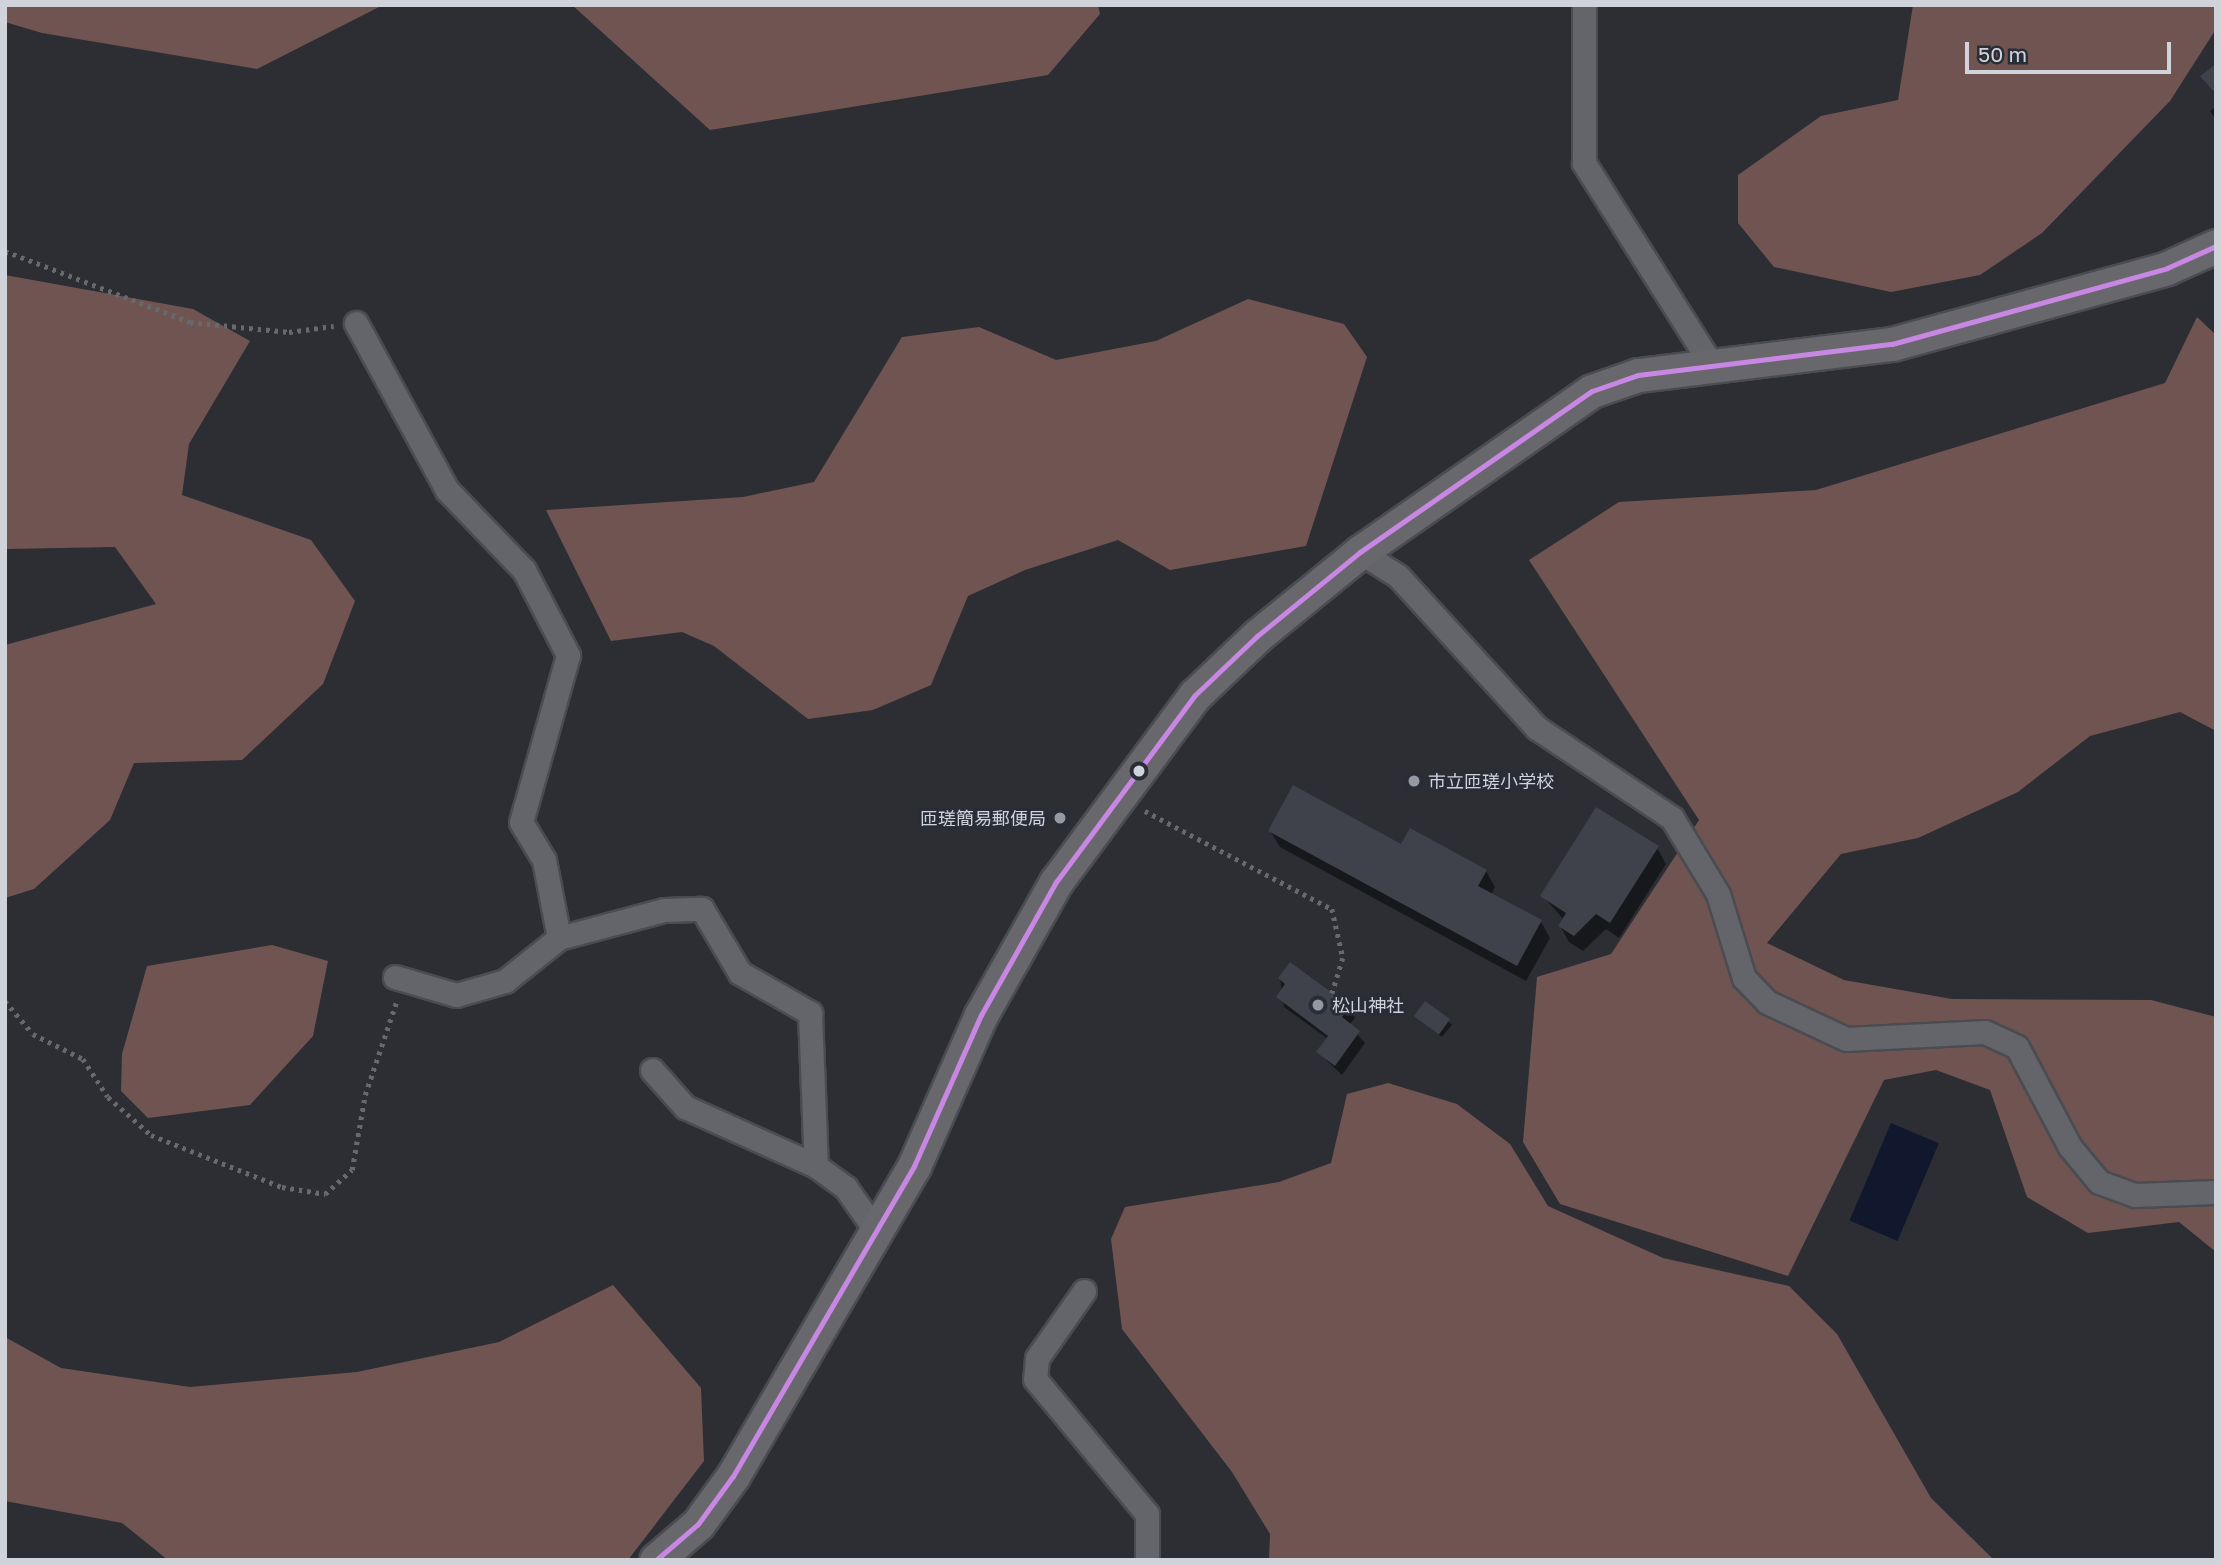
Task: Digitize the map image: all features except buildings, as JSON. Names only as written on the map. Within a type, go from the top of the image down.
[{"type":"main road","points":[[656,1560],[698,1524],[733,1476],[876,1231],[1033,918],[1195,695],[1360,552],[1583,396],[1638,375],[1892,344],[2167,268],[2216,246]]},
{"type":"street","points":[[1584,5],[1584,163],[1711,364]]},
{"type":"street","points":[[356,323],[447,490],[524,570],[568,655],[522,822],[544,860],[559,938]]},
{"type":"street","points":[[1360,552],[1398,576],[1537,728],[1672,818],[1718,894],[1744,978],[1767,1002],[1846,1039],[1984,1032],[2017,1046],[2070,1147],[2099,1182],[2135,1195],[2216,1192]]},
{"type":"street","points":[[395,977],[456,995],[505,981],[559,938],[664,910],[702,909],[740,973],[810,1013],[816,1166]]},
{"type":"street","points":[[652,1070],[685,1107],[816,1166],[846,1188],[876,1231]]},
{"type":"street","points":[[1084,1291],[1037,1359],[1035,1379],[1147,1514],[1147,1560]]},
{"type":"path","points":[[5,251],[190,322],[289,332],[356,323]]},
{"type":"path","points":[[1120,796],[1332,909],[1343,958],[1332,993]]},
{"type":"path","points":[[5,1001],[33,1034],[83,1059],[108,1097],[150,1135],[282,1187],[325,1194],[352,1170],[365,1096],[396,1017],[395,977]]},
{"type":"shaded area","points":[[5,5],[383,5],[257,69],[42,33],[5,22]]},
{"type":"shaded area","points":[[572,5],[1098,5],[1100,14],[1048,75],[710,130]]},
{"type":"shaded area","points":[[1913,5],[2216,5],[2216,29],[2170,101],[2042,233],[1980,275],[1891,292],[1774,267],[1738,223],[1738,175],[1821,116],[1898,100]]},
{"type":"shaded area","points":[[5,275],[193,309],[250,341],[189,444],[182,495],[311,540],[355,601],[323,684],[242,760],[134,763],[110,820],[34,889],[5,898],[5,645],[156,604],[115,547],[5,549]]},
{"type":"shaded area","points":[[1248,299],[1344,324],[1367,357],[1306,546],[1170,570],[1118,540],[1025,570],[968,596],[931,685],[873,710],[808,719],[714,646],[682,632],[611,641],[546,510],[743,497],[814,482],[902,337],[979,327],[1056,360],[1156,341]]},
{"type":"shaded area","points":[[2197,317],[2216,335],[2216,731],[2180,712],[2090,736],[2018,792],[1918,838],[1841,854],[1767,943],[1844,980],[1952,999],[2151,1000],[2216,1017],[2216,1252],[2179,1222],[2088,1233],[2027,1197],[1990,1090],[1936,1070],[1884,1080],[1788,1276],[1560,1204],[1523,1142],[1537,977],[1611,954],[1699,820],[1529,560],[1619,502],[1816,490],[2165,383]]},
{"type":"shaded area","points":[[272,945],[328,961],[313,1036],[250,1105],[148,1118],[121,1091],[122,1054],[147,966]]},
{"type":"shaded area","points":[[1388,1083],[1457,1104],[1510,1144],[1548,1206],[1663,1258],[1789,1286],[1837,1334],[1931,1498],[1994,1560],[1269,1560],[1270,1534],[1232,1472],[1122,1329],[1111,1239],[1125,1207],[1279,1182],[1331,1163],[1347,1094]]},
{"type":"shaded area","points":[[613,1285],[701,1388],[704,1461],[628,1560],[168,1560],[122,1523],[5,1501],[5,1337],[61,1368],[190,1387],[357,1372],[499,1342]]},
{"type":"water","points":[[1891,1123],[1939,1143],[1897,1241],[1850,1221]]},
{"type":"transit line","points":[[656,1560],[698,1524],[733,1476],[914,1166],[981,1015],[1056,882],[1195,695],[1257,636],[1360,552],[1592,391],[1638,375],[1892,344],[2167,268],[2216,246]]},
{"type":"place","name":"市立匝瑳小学校","points":[[1414,781]]},
{"type":"place","name":"匝瑳簡易郵便局","points":[[1060,818]]},
{"type":"place","name":"松山神社","points":[[1318,1005]]}]
